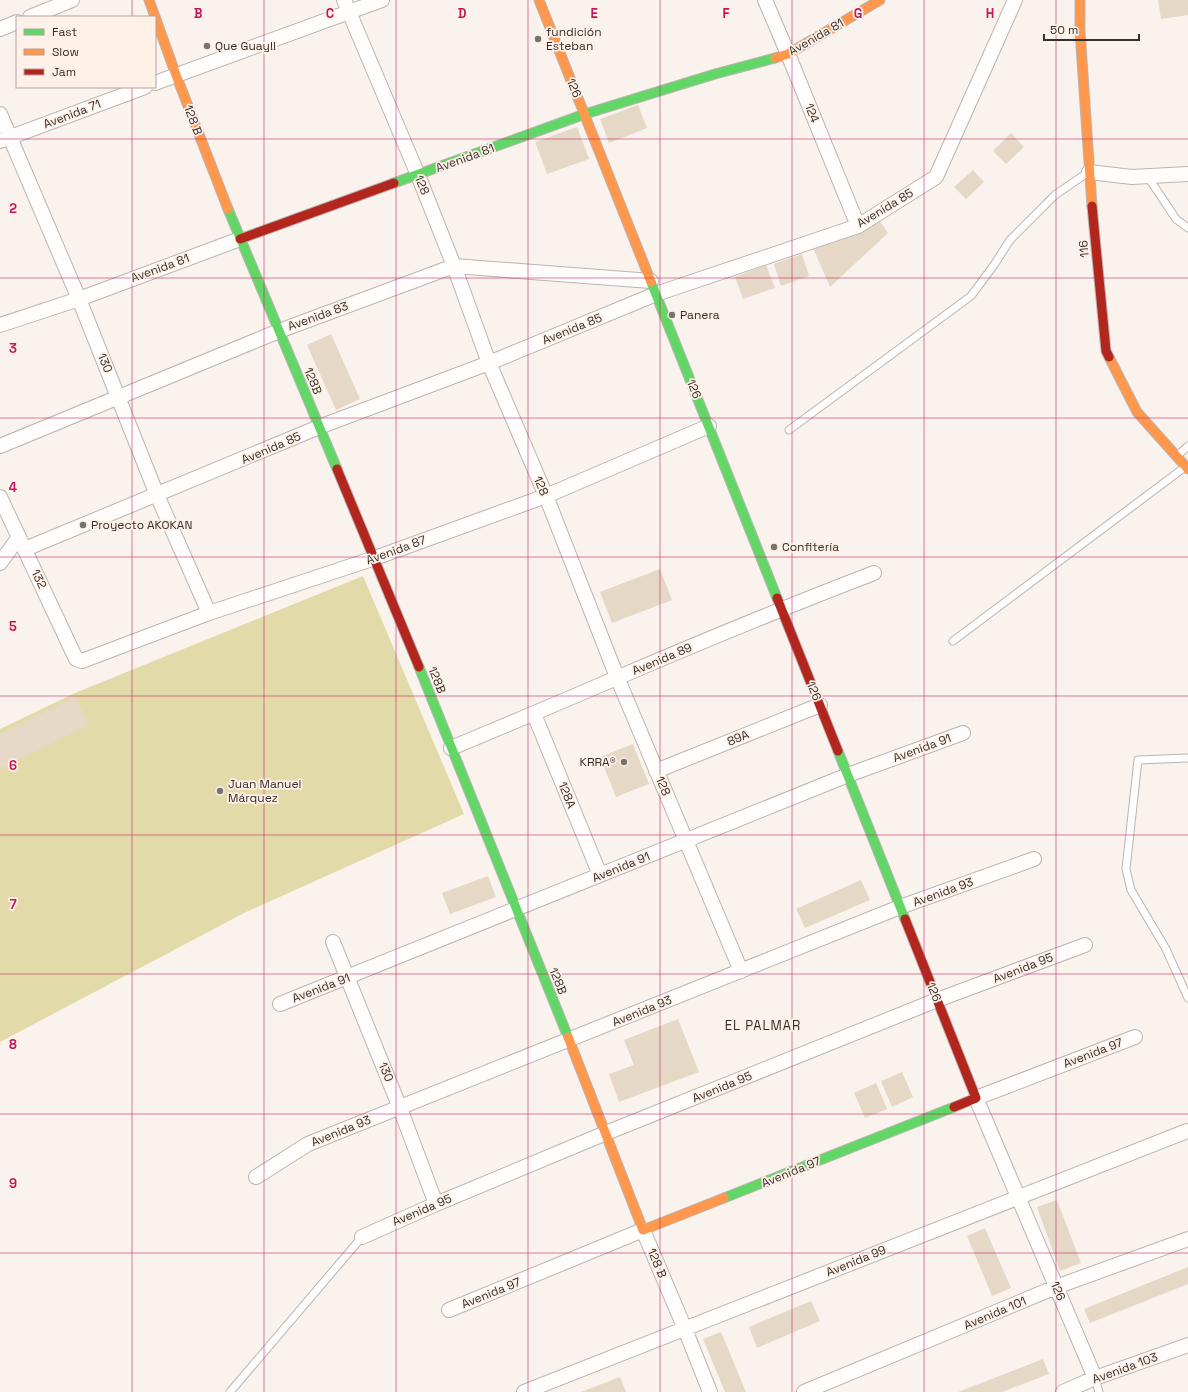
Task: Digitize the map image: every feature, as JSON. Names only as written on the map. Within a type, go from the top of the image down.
[{"type":"street","points":[[32,16],[72,0]]},
{"type":"street","name":"128 B","points":[[149,0],[155,16]]},
{"type":"street","points":[[156,83],[347,6],[382,0]]},
{"type":"street","name":"126","points":[[539,0],[976,1098],[1095,1378]]},
{"type":"street","name":"124","points":[[764,0],[788,54],[858,226]]},
{"type":"street","name":"Avenida 81","points":[[0,325],[79,299],[585,114],[715,74],[788,54],[880,0]]},
{"type":"street","name":"Avenida 85","points":[[22,543],[158,495],[319,427],[489,363],[654,288],[858,226],[936,177],[1015,0]]},
{"type":"street","name":"116","points":[[1078,1],[1089,172],[1106,351],[1137,412],[1187,468]]},
{"type":"street","name":"128","points":[[347,6],[418,175],[454,266],[489,363],[546,496],[617,677],[741,971]]},
{"type":"street","name":"128 B","points":[[156,19],[240,239]]},
{"type":"street","points":[[0,29],[16,22]]},
{"type":"street","name":"Avenida 71","points":[[5,139],[142,88]]},
{"type":"street","name":"130","points":[[0,114],[5,139],[79,299],[158,495],[209,613]]},
{"type":"street","points":[[1089,172],[1132,177],[1188,174]]},
{"type":"street","name":"128B","points":[[240,239],[376,558],[515,909],[606,1133]]},
{"type":"street","name":"Avenida 83","points":[[0,446],[279,331],[454,266],[654,288]]},
{"type":"street","name":"Avenida 87","points":[[79,660],[82,661],[209,613],[376,558],[546,496],[709,426]]},
{"type":"street","name":"132","points":[[0,497],[73,652],[79,660]]},
{"type":"street","points":[[0,564],[22,543]]},
{"type":"street","name":"Avenida 89","points":[[451,748],[534,714],[617,677],[874,573]]},
{"type":"street","name":"89A","points":[[656,771],[820,705]]},
{"type":"street","name":"128A","points":[[534,714],[600,875]]},
{"type":"street","name":"Avenida 91","points":[[280,1004],[348,978],[848,775],[963,733]]},
{"type":"street","name":"Avenida 93","points":[[256,1177],[308,1144],[900,907],[1034,859]]},
{"type":"street","name":"130","points":[[333,942],[400,1108],[436,1204]]},
{"type":"street","name":"Avenida 95","points":[[362,1237],[436,1204],[606,1133],[937,1000],[1085,945]]},
{"type":"street","name":"Avenida 97","points":[[449,1310],[643,1230],[976,1098],[1135,1037]]},
{"type":"street","name":"Avenida 99","points":[[524,1392],[1187,1131]]},
{"type":"street","name":"128 B","points":[[606,1133],[643,1230],[710,1392]]},
{"type":"street","name":"Avenida 101","points":[[804,1392],[1056,1287],[1188,1240]]},
{"type":"street","name":"Avenida 103","points":[[1063,1392],[1095,1378],[1188,1345]]},
{"type":"lane","points":[[789,430],[971,296],[1010,240],[1055,195],[1089,172]]},
{"type":"lane","points":[[1132,177],[1148,177],[1176,219],[1188,228]]},
{"type":"lane","points":[[1177,456],[1188,446]]},
{"type":"lane","points":[[954,640],[1187,468]]},
{"type":"lane","points":[[1188,758],[1138,760],[1126,869],[1131,890],[1166,949],[1188,998]]},
{"type":"lane","points":[[230,1392],[362,1237]]},
{"type":"lane","points":[[1095,1378],[1100,1392]]},
{"type":"shaded area","name":"Juan Manuel Márquez","points":[[363,576],[464,814],[244,913],[0,1042],[0,729],[75,693]]},
{"type":"building","points":[[1158,0],[1188,0],[1188,15],[1161,19]]},
{"type":"building","points":[[638,105],[647,128],[609,143],[600,119]]},
{"type":"building","points":[[577,127],[589,159],[547,174],[535,142]]},
{"type":"building","points":[[1011,133],[1024,147],[1006,164],[993,151]]},
{"type":"building","points":[[973,170],[984,182],[966,199],[954,187]]},
{"type":"building","points":[[879,220],[888,233],[830,287],[813,248]]},
{"type":"building","points":[[802,254],[809,276],[781,286],[774,264]]},
{"type":"building","points":[[766,265],[775,288],[743,299],[735,277]]},
{"type":"building","points":[[331,334],[360,399],[336,410],[307,345]]},
{"type":"building","points":[[660,569],[672,600],[612,623],[600,592]]},
{"type":"building","points":[[75,697],[89,725],[0,769],[0,734]]},
{"type":"building","points":[[633,744],[649,784],[616,797],[600,757]]},
{"type":"building","points":[[488,876],[496,897],[450,914],[442,893]]},
{"type":"building","points":[[861,880],[870,900],[805,928],[796,909]]},
{"type":"building","points":[[678,1019],[699,1072],[619,1102],[609,1074],[634,1065],[624,1040]]},
{"type":"building","points":[[902,1072],[913,1097],[892,1107],[881,1081]]},
{"type":"building","points":[[876,1083],[887,1109],[865,1118],[854,1093]]},
{"type":"building","points":[[1057,1200],[1081,1263],[1060,1271],[1037,1207]]},
{"type":"building","points":[[985,1228],[1011,1288],[992,1296],[967,1236]]},
{"type":"building","points":[[1188,1267],[1188,1284],[1090,1323],[1084,1309]]},
{"type":"building","points":[[811,1301],[820,1321],[757,1348],[749,1327]]},
{"type":"building","points":[[721,1332],[746,1392],[725,1392],[703,1339]]},
{"type":"building","points":[[1043,1359],[1049,1374],[1002,1392],[958,1392]]},
{"type":"building","points":[[620,1377],[626,1392],[581,1392]]},
{"type":"traffic: fast","points":[[394,183],[585,114],[715,74],[775,58]]},
{"type":"traffic: fast","points":[[228,209],[337,469]]},
{"type":"traffic: fast","points":[[651,282],[777,598]]},
{"type":"traffic: fast","points":[[419,667],[568,1037]]},
{"type":"traffic: fast","points":[[838,751],[905,919]]},
{"type":"traffic: fast","points":[[724,1198],[954,1107]]},
{"type":"traffic: slow","points":[[149,0],[155,16]]},
{"type":"traffic: slow","points":[[539,0],[651,282]]},
{"type":"traffic: slow","points":[[775,58],[788,54],[880,0]]},
{"type":"traffic: slow","points":[[1080,0],[1080,31],[1092,206]]},
{"type":"traffic: slow","points":[[156,19],[228,209]]},
{"type":"traffic: slow","points":[[1109,357],[1137,412],[1188,469]]},
{"type":"traffic: slow","points":[[568,1037],[643,1230],[724,1198]]},
{"type":"traffic: jam","points":[[240,239],[394,183]]},
{"type":"traffic: jam","points":[[1092,206],[1106,351],[1109,357]]},
{"type":"traffic: jam","points":[[337,469],[419,667]]},
{"type":"traffic: jam","points":[[777,598],[838,751]]},
{"type":"traffic: jam","points":[[905,919],[976,1098],[954,1107]]},
{"type":"place","name":"fundición Esteban","points":[[538,39]]},
{"type":"place","name":"Que Guay!!","points":[[207,46]]},
{"type":"place","name":"Panera","points":[[672,315]]},
{"type":"place","name":"Proyecto AKOKAN","points":[[83,525]]},
{"type":"place","name":"Confitería","points":[[774,547]]},
{"type":"place","name":"KRRA®","points":[[624,762]]},
{"type":"place","name":"Juan Manuel Márquez","points":[[220,791]]},
{"type":"district","name":"EL PALMAR","points":[[763,1025]]}]
